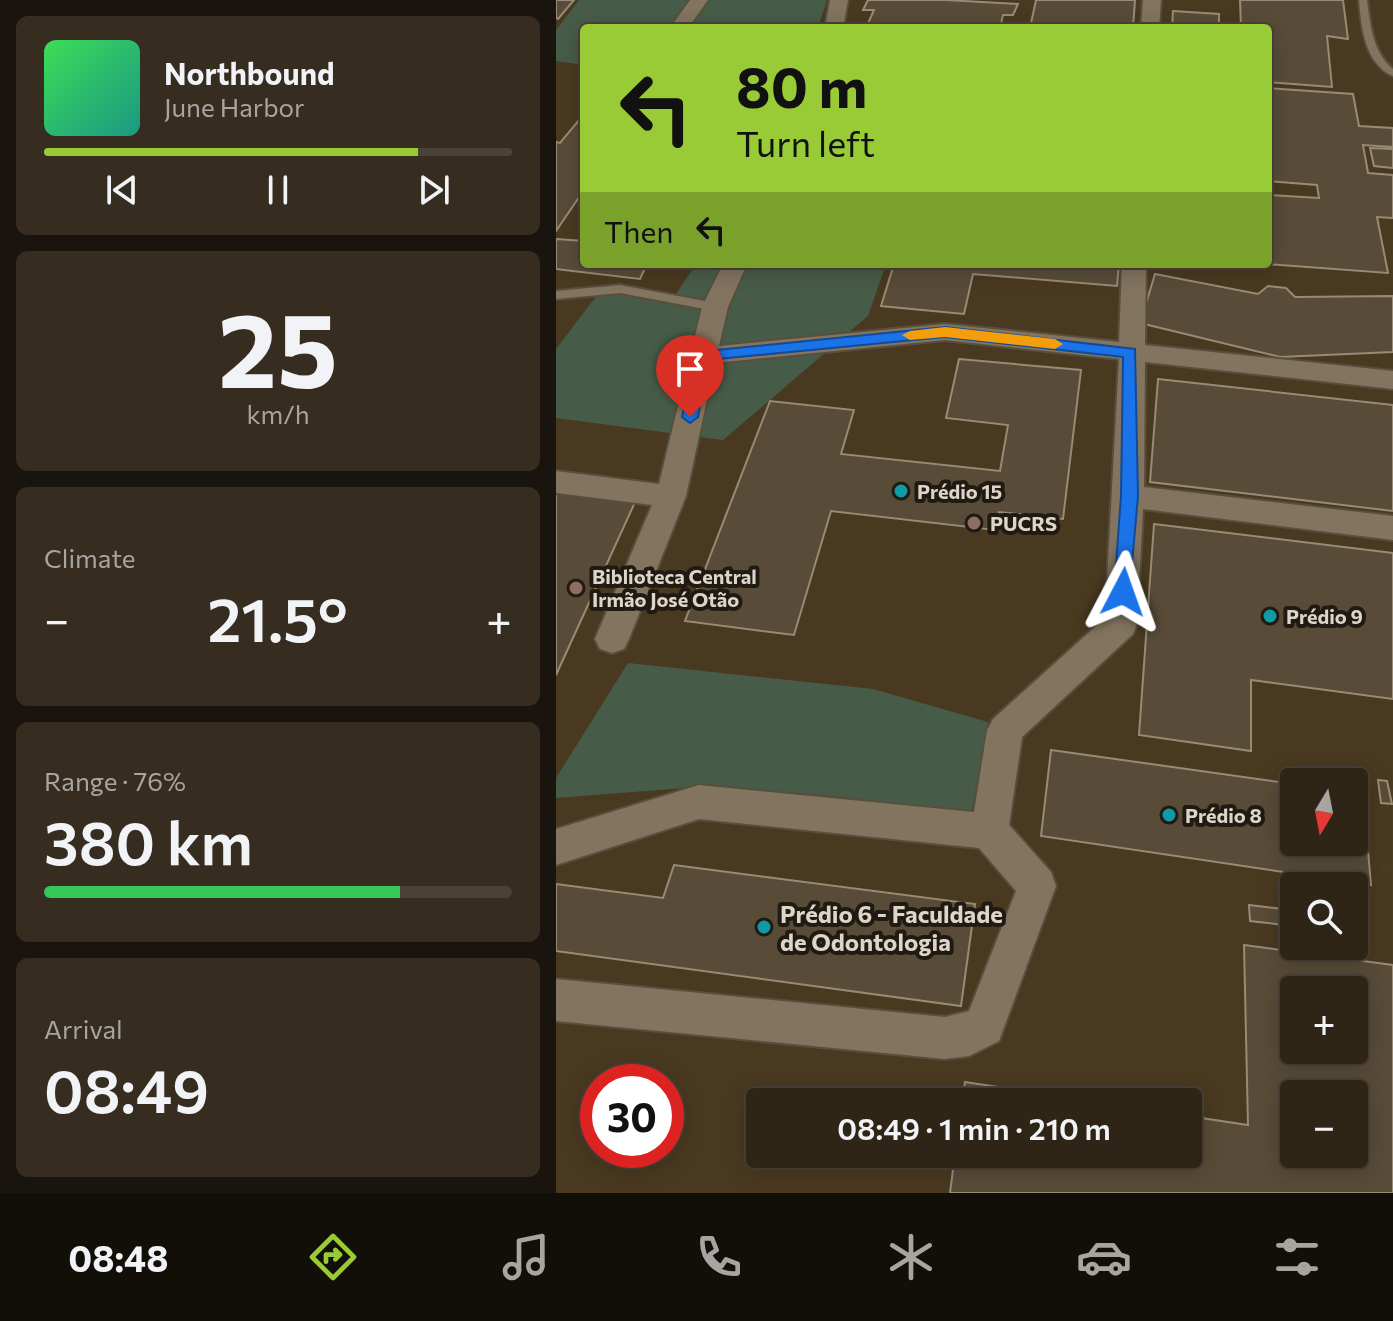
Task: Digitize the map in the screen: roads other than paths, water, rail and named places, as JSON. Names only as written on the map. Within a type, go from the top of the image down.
[{"type":"street","points":[[682,24],[699,0]]},
{"type":"street","points":[[702,24],[718,0]]},
{"type":"street","points":[[835,24],[839,0]]},
{"type":"street","points":[[1150,24],[1152,0]]},
{"type":"street","points":[[612,639],[671,496],[715,307],[733,268]]},
{"type":"street","points":[[989,831],[1005,730],[1121,624],[1129,496],[1134,268]]},
{"type":"street","points":[[702,356],[945,332],[1393,380]]},
{"type":"street","points":[[556,482],[671,496]]},
{"type":"street","points":[[1129,496],[1393,528]]},
{"type":"street","points":[[556,847],[699,802],[989,831],[1037,886],[984,1026],[969,1035],[945,1038],[556,1000]]},
{"type":"lane","points":[[1363,0],[1376,53],[1386,69],[1393,73]]},
{"type":"lane","points":[[556,312],[561,296],[620,289],[715,307]]},
{"type":"place","name":"Prédio 15","points":[[901,491]]},
{"type":"place","name":"PUCRS","points":[[974,523]]},
{"type":"place","name":"Biblioteca Central Irmão José Otão","points":[[576,588]]},
{"type":"place","name":"Prédio 9","points":[[1270,616]]},
{"type":"place","name":"Prédio 8","points":[[1169,815]]},
{"type":"place","name":"Prédio 6 - Faculdade de Odontologia","points":[[764,927]]}]
